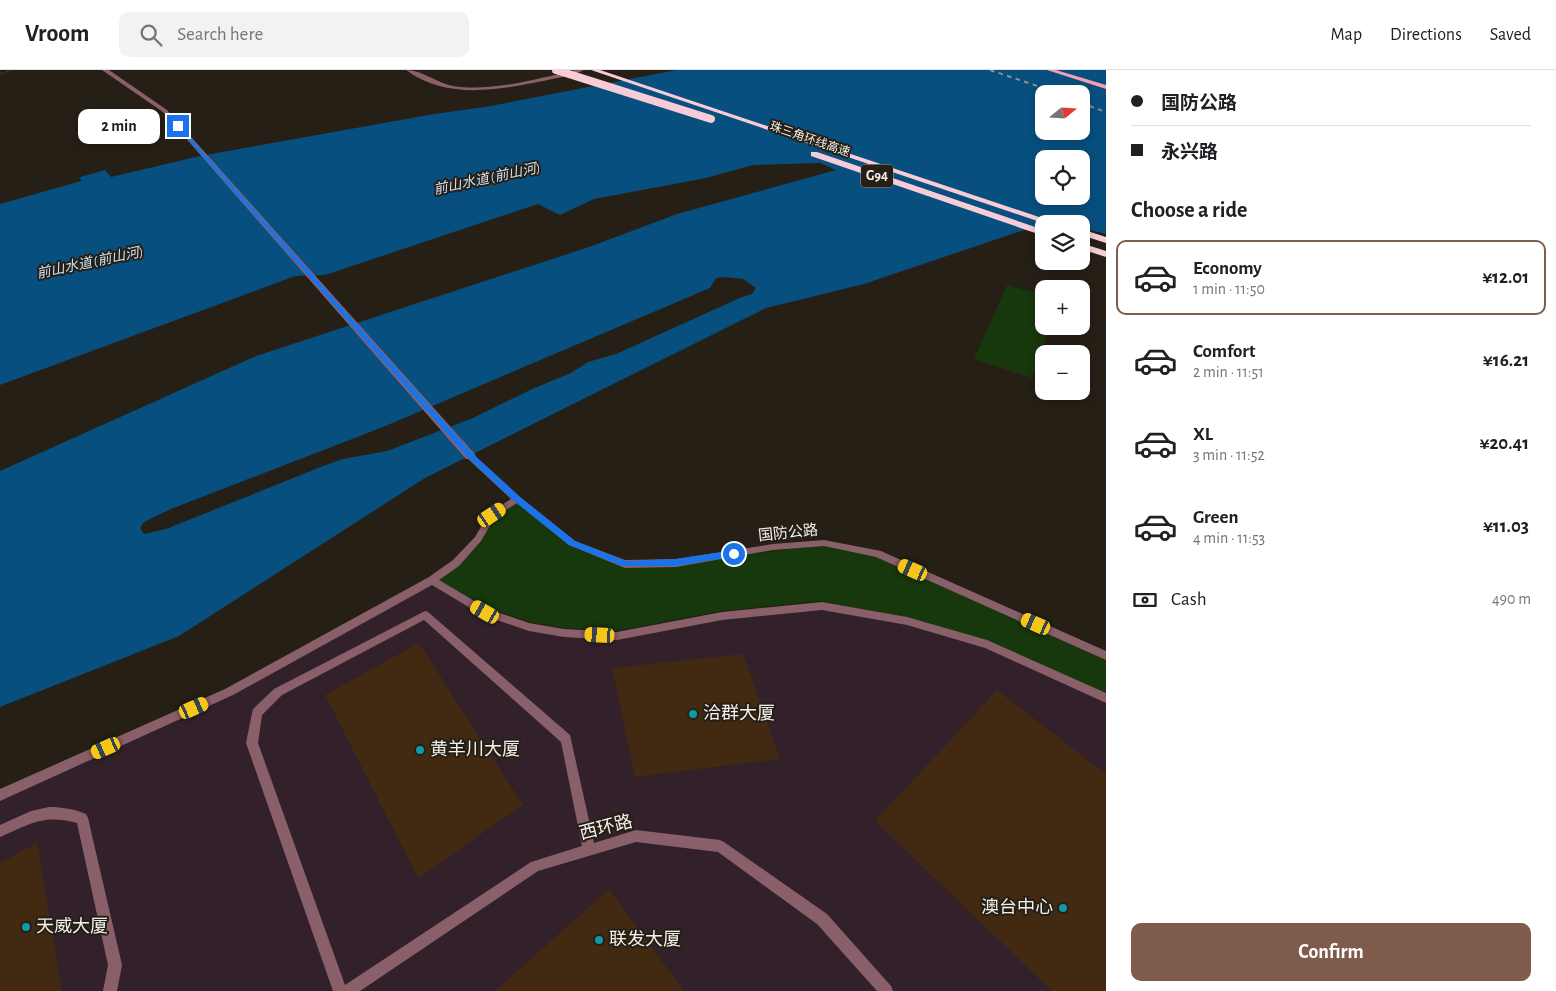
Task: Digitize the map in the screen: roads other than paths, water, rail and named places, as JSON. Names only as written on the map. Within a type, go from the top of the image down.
[{"type":"highway","points":[[556,70],[711,119]]},
{"type":"highway","name":"珠三角环线高速","points":[[568,70],[776,141]]},
{"type":"highway","name":"珠三角环线高速","points":[[594,70],[1035,217]]},
{"type":"highway","points":[[610,70],[724,113]]},
{"type":"highway","name":"珠三角环线高速","points":[[804,150],[1035,230]]},
{"type":"highway","points":[[1090,235],[1106,240]]},
{"type":"highway","points":[[1090,249],[1106,254]]},
{"type":"main road","points":[[1050,70],[1106,87]]},
{"type":"street","name":"国防公路","points":[[105,70],[165,111],[470,456]]},
{"type":"street","points":[[409,70],[440,85],[453,88],[476,88],[524,83],[581,70]]},
{"type":"lane","name":"国防公路","points":[[470,456],[517,499],[572,543],[625,564],[676,563],[773,548],[824,543],[878,554],[1106,656]]},
{"type":"lane","points":[[0,795],[229,692],[432,580],[456,563],[478,539],[492,515],[517,499]]},
{"type":"lane","points":[[432,580],[485,612],[529,627],[564,633],[617,636],[722,616],[822,606],[907,621],[987,644],[1106,698]]},
{"type":"lane","points":[[340,991],[252,743],[257,713],[278,692],[425,615],[566,739],[589,850]]},
{"type":"lane","points":[[0,831],[29,816],[60,812],[82,818],[115,965],[110,991]]},
{"type":"lane","name":"西环路","points":[[348,991],[535,866],[636,836],[720,846],[822,919],[886,991]]},
{"type":"water","name":"前山水道 (前山河)","points":[[677,70],[1106,70],[1106,234],[1090,230],[1090,215],[1035,215],[1035,227],[864,284],[766,308],[425,478],[179,636],[0,707],[0,471],[256,356],[589,247],[677,214],[836,170],[820,163],[753,165],[706,178],[594,199],[560,215],[538,204],[325,275],[295,276],[0,385],[0,204],[81,181],[80,177],[105,170],[111,177],[200,156],[434,114],[485,107]],"holes":[[[716,278],[743,279],[756,288],[752,294],[616,354],[588,362],[571,373],[532,389],[473,418],[387,451],[343,459],[323,466],[166,529],[144,534],[140,528],[144,522],[171,509],[383,427],[710,288]]]},
{"type":"railway","points":[[990,70],[1035,85]]},
{"type":"railway","points":[[1090,106],[1106,112]]},
{"type":"place","name":"洽群大厦","points":[[693,714]]},
{"type":"place","name":"黄羊川大厦","points":[[420,750]]},
{"type":"place","name":"澳台中心","points":[[1063,908]]},
{"type":"place","name":"天威大厦","points":[[26,927]]},
{"type":"place","name":"联发大厦","points":[[599,940]]}]
